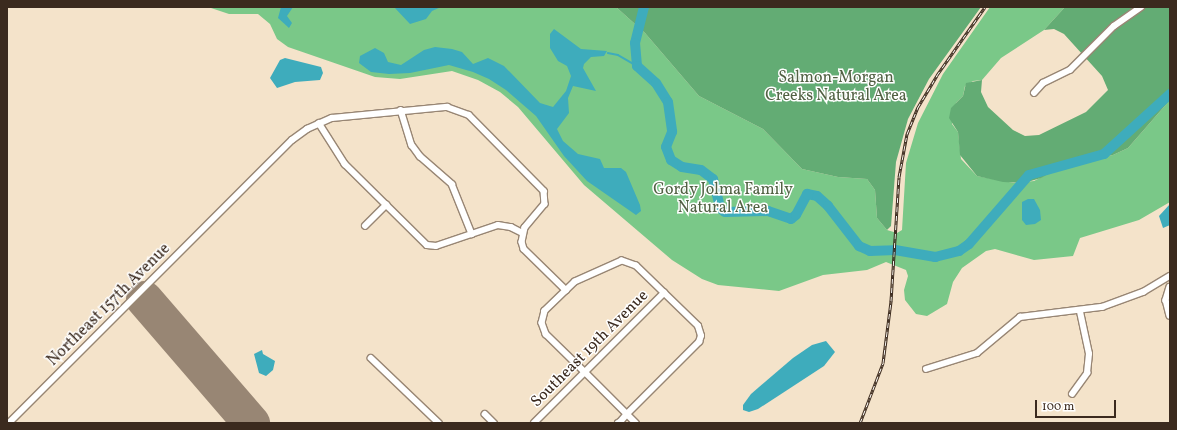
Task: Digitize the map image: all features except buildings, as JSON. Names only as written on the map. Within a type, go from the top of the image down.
[{"type":"street","points":[[1034,92],[1043,83],[1070,70],[1114,26],[1141,7]]},
{"type":"street","name":"Northeast 157th Avenue","points":[[9,423],[292,140],[319,123],[332,118],[401,110],[447,107],[460,110],[469,115],[540,186],[546,197],[544,208],[523,233]]},
{"type":"street","points":[[401,110],[412,145],[420,156],[452,184],[472,234]]},
{"type":"street","points":[[319,123],[345,164],[421,241],[430,246],[501,225],[512,227],[523,233],[524,249],[566,290]]},
{"type":"street","points":[[365,226],[386,205]]},
{"type":"street","points":[[618,423],[627,414],[699,342],[701,336],[698,326],[636,266],[626,262],[614,263],[574,282],[545,311],[542,324],[546,334],[585,372],[627,414],[636,423]]},
{"type":"street","points":[[926,370],[977,353],[1020,317],[1045,312],[1080,312],[1102,307],[1143,292],[1170,276]]},
{"type":"street","points":[[1170,287],[1166,300],[1170,316]]},
{"type":"street","name":"Southeast 19th Avenue","points":[[534,423],[664,293]]},
{"type":"street","points":[[1072,394],[1087,373],[1089,354],[1080,312]]},
{"type":"street","points":[[371,358],[439,423]]},
{"type":"street","points":[[485,414],[494,423]]},
{"type":"green space","name":"Gordy Jolma Family Natural Area","points":[[208,7],[616,7],[645,33],[699,96],[763,129],[802,169],[838,177],[867,179],[875,190],[877,218],[887,230],[897,233],[902,230],[906,163],[918,123],[943,74],[990,7],[1065,7],[1044,30],[1001,58],[982,80],[973,81],[965,86],[963,96],[956,103],[952,124],[958,132],[961,159],[977,176],[1014,183],[1034,181],[1069,163],[1113,155],[1128,148],[1170,100],[1170,202],[1139,220],[1080,238],[1073,256],[1034,260],[995,249],[986,251],[962,268],[953,282],[947,304],[927,316],[916,314],[905,300],[904,290],[908,276],[906,270],[886,262],[867,270],[823,275],[779,291],[718,285],[702,279],[672,260],[584,185],[518,107],[500,92],[478,80],[452,71],[400,79],[375,77],[288,47],[277,39],[270,24],[258,14],[229,14]]},
{"type":"green space","name":"Salmon-Morgan Creeks Natural Area","points":[[616,7],[981,7],[929,79],[908,119],[896,162],[891,226],[887,230],[877,218],[875,190],[867,179],[838,177],[802,169],[763,129],[699,96],[645,33]]},
{"type":"green space","points":[[1065,7],[1170,7],[1170,100],[1128,148],[1113,155],[1069,163],[1041,178],[1024,183],[1003,182],[977,176],[960,155],[958,132],[949,118],[951,108],[963,96],[966,83],[982,80],[981,92],[988,107],[1013,130],[1025,136],[1039,135],[1086,112],[1108,90],[1102,76],[1064,34],[1054,29],[1044,30]]},
{"type":"water","points":[[281,7],[293,7],[287,16],[292,23],[289,28],[278,18]]},
{"type":"water","points":[[394,7],[441,7],[432,11],[426,19],[410,24]]},
{"type":"water","points":[[554,29],[581,49],[607,51],[604,56],[591,57],[584,64],[583,68],[596,91],[573,86],[568,98],[569,113],[557,129],[563,141],[578,154],[600,159],[604,168],[621,168],[626,172],[640,205],[641,211],[636,215],[587,181],[564,156],[536,116],[506,90],[489,79],[473,72],[449,65],[410,73],[389,74],[371,72],[359,63],[360,56],[375,48],[384,53],[388,62],[401,65],[424,50],[435,47],[452,49],[462,52],[473,64],[488,58],[504,66],[540,103],[553,107],[566,91],[571,76],[567,66],[558,61],[550,48],[550,34]]},
{"type":"water","points":[[285,58],[321,67],[323,73],[320,80],[295,82],[277,88],[270,78],[280,60]]},
{"type":"water","points":[[1028,199],[1034,199],[1040,210],[1041,220],[1035,224],[1026,225],[1022,220],[1022,202]]},
{"type":"water","points":[[1170,204],[1170,225],[1163,228],[1159,216]]},
{"type":"water","points":[[826,341],[835,352],[824,366],[758,409],[749,412],[743,410],[743,405],[751,394],[793,358],[812,345]]},
{"type":"water","points":[[262,350],[263,354],[275,361],[273,370],[266,376],[259,373],[254,354]]},
{"type":"waterway","points":[[644,7],[635,43],[637,66],[656,83],[668,102],[672,132],[666,147],[671,160],[682,167],[701,170],[713,179],[720,208],[725,212],[768,211],[791,219],[796,215],[807,194],[817,196],[828,206],[859,246],[870,251],[895,250],[935,257],[959,251],[969,244],[1029,175],[1104,154],[1170,94]]},
{"type":"waterway","points":[[608,53],[618,55],[637,66]]},
{"type":"runway","points":[[144,299],[251,423]]},
{"type":"railway","points":[[860,423],[883,363],[891,301],[899,177],[907,134],[918,107],[937,75],[985,7]]}]
